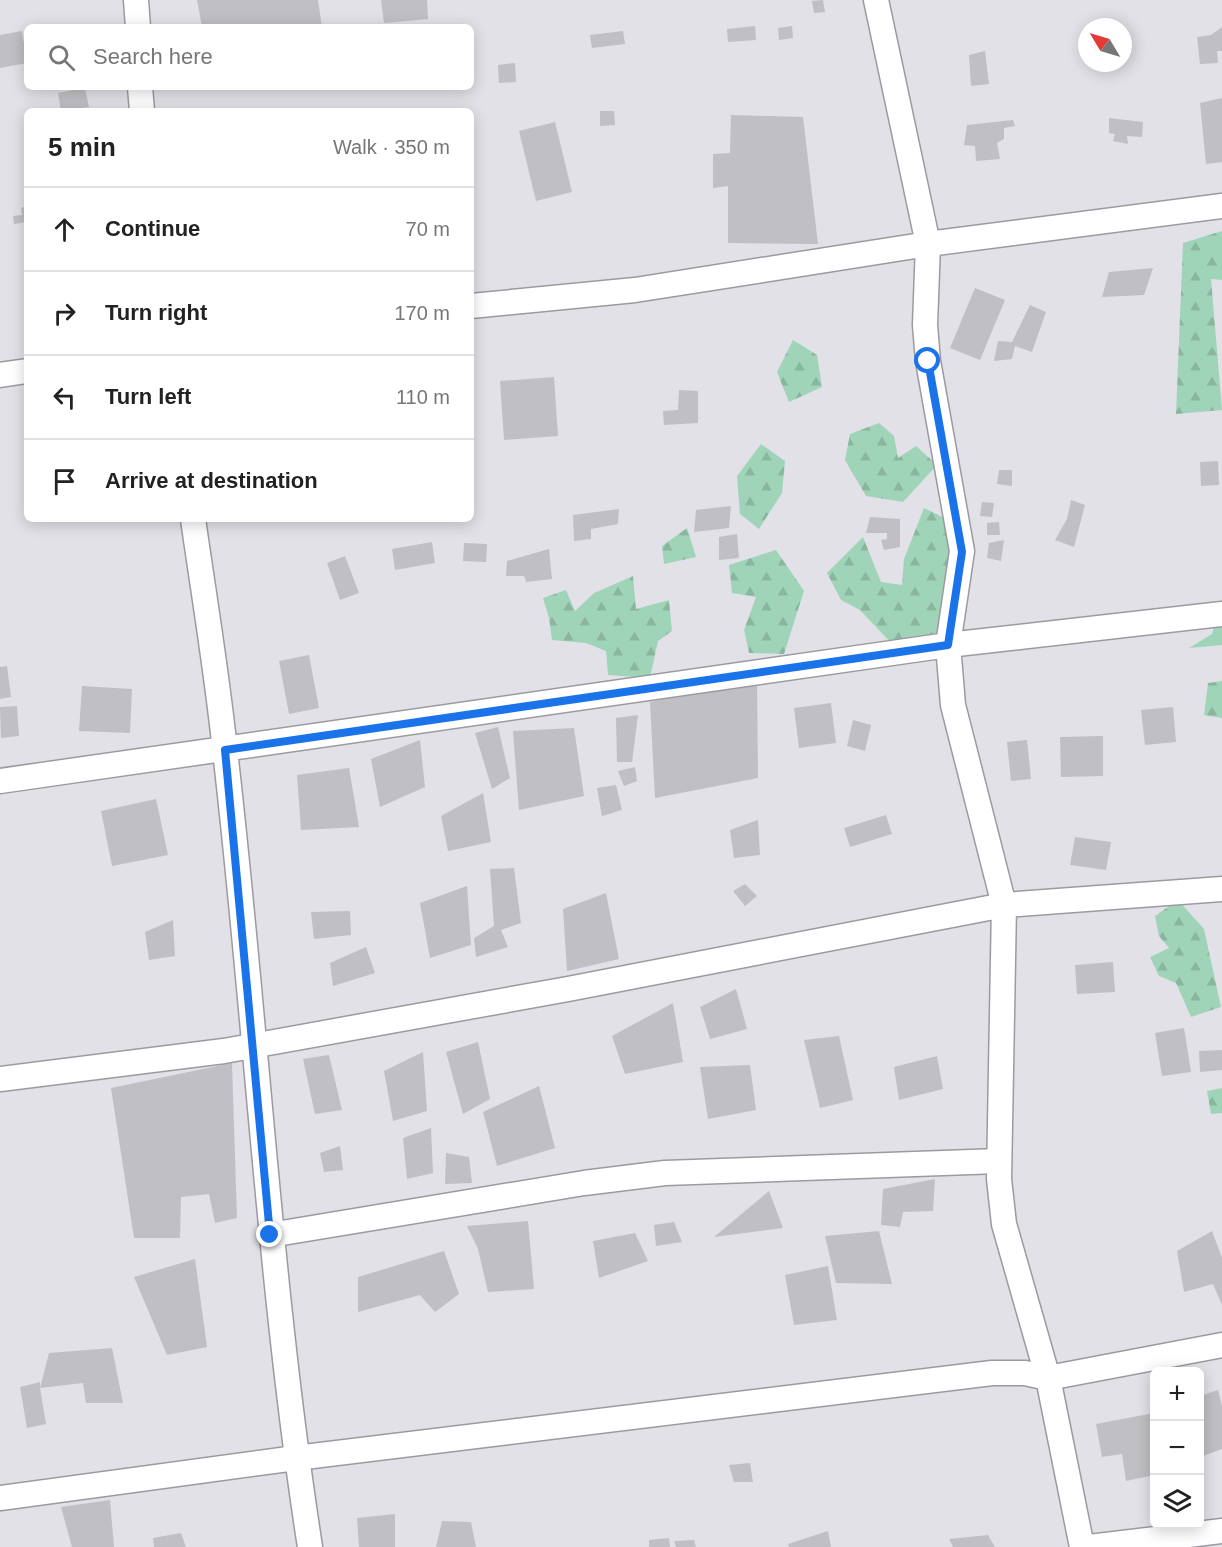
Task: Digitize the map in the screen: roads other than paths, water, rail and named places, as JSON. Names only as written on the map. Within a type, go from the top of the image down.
[{"type":"street","points":[[136,0],[138,24]]},
{"type":"street","points":[[876,0],[928,244],[925,325],[928,361],[962,552],[948,645],[953,705],[1004,905],[999,1161],[1004,1224],[1048,1378],[1082,1547]]},
{"type":"street","points":[[140,90],[142,108]]},
{"type":"street","points":[[474,306],[635,290],[928,244],[1222,206]]},
{"type":"street","points":[[0,375],[24,371]]},
{"type":"street","points":[[193,522],[225,750],[270,1235],[310,1547]]},
{"type":"street","points":[[0,780],[225,750],[948,645],[1222,614]]},
{"type":"street","points":[[0,1079],[224,1051],[568,989],[1004,905],[1222,889]]},
{"type":"street","points":[[270,1235],[584,1182],[665,1173],[999,1161]]},
{"type":"street","points":[[0,1498],[297,1458],[993,1373],[1025,1373],[1048,1378],[1222,1345]]},
{"type":"street","points":[[1089,1547],[1222,1531]]}]
